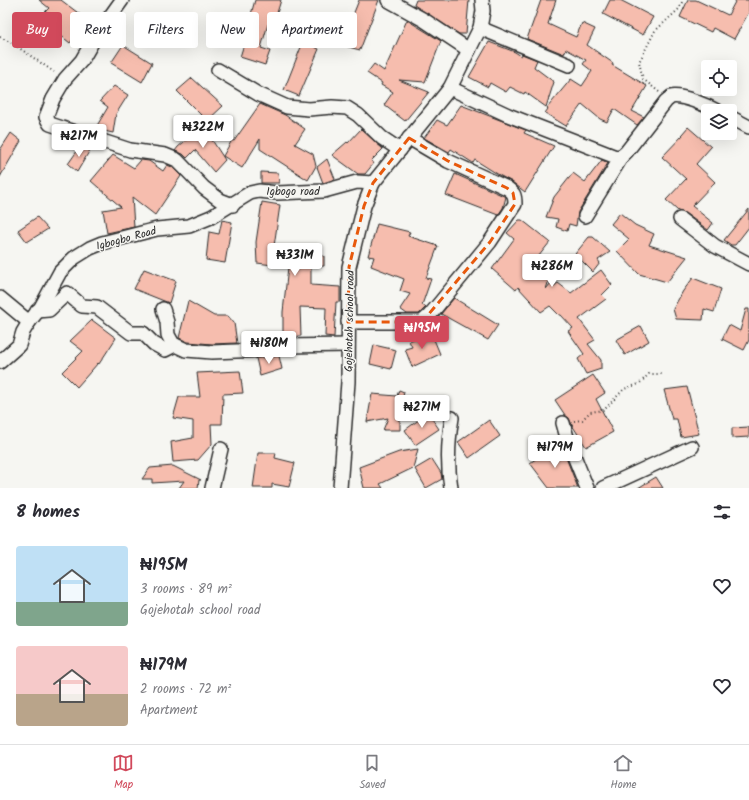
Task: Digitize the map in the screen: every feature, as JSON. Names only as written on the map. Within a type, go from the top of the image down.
[{"type":"street","points":[[122,0],[94,38],[82,60],[66,79],[53,99],[46,117],[50,124],[130,150],[164,155],[177,160],[204,188],[220,200],[233,205]]},
{"type":"street","points":[[388,0],[424,20],[469,50]]},
{"type":"street","name":"Gojehotah school road","points":[[340,488],[348,382],[349,267],[364,206],[373,183],[450,88],[480,28],[483,10],[482,0]]},
{"type":"street","points":[[480,28],[569,66]]},
{"type":"street","points":[[218,70],[258,94],[287,107],[309,109],[332,107],[347,108],[358,115],[382,138],[400,150]]},
{"type":"street","points":[[450,88],[508,115],[616,157],[622,156]]},
{"type":"street","points":[[584,216],[622,156],[668,99],[671,97],[676,97],[697,101],[703,104]]},
{"type":"street","points":[[737,120],[749,126]]},
{"type":"street","points":[[348,322],[422,322],[429,316],[490,242],[515,204],[513,192],[507,188],[448,162],[408,138]]},
{"type":"street","name":"Igbogo road","points":[[233,205],[250,194],[259,191],[277,193],[324,191],[357,182],[373,183]]},
{"type":"street","name":"Igbogbo Road","points":[[0,362],[19,345],[28,322],[37,311],[60,272],[74,258],[90,248],[102,243],[157,229],[189,226],[211,217],[233,205]]},
{"type":"street","points":[[680,219],[715,246],[749,264]]},
{"type":"street","points":[[37,311],[49,310],[67,293],[82,306],[97,306],[131,333],[143,332],[154,344],[165,350],[175,345]]},
{"type":"street","points":[[0,298],[28,322]]},
{"type":"street","points":[[163,309],[167,322],[168,335],[173,344],[186,350],[212,352],[264,350],[287,346],[348,345]]},
{"type":"street","points":[[451,488],[449,475],[448,438],[452,418]]},
{"type":"street","points":[[563,423],[568,441],[587,488]]},
{"type":"street","points":[[603,488],[692,447]]},
{"type":"street","points":[[212,488],[220,450]]},
{"type":"path","points":[[668,99],[643,79],[639,62],[655,30],[678,9],[683,0]]},
{"type":"path","points":[[0,37],[12,43],[66,79]]},
{"type":"path","points":[[563,423],[582,420],[590,412],[604,410],[624,389],[639,384],[649,374],[662,374]]},
{"type":"highlighted area","points":[[409,138],[448,161],[507,188],[513,193],[515,204],[490,242],[422,322],[348,322],[349,267],[364,206],[373,183]]},
{"type":"building","points":[[39,0],[61,0],[77,12],[70,12],[70,43],[62,37],[62,12],[45,12],[49,8]]},
{"type":"building","points":[[255,0],[281,0],[277,12],[267,12],[267,27],[261,48],[270,51],[265,65],[240,57],[243,48],[259,48],[259,12],[252,12]]},
{"type":"building","points":[[359,0],[379,0],[360,50],[352,48],[357,48],[357,12],[354,12]]},
{"type":"building","points":[[416,0],[469,0],[466,34],[459,34],[414,5]]},
{"type":"building","points":[[541,0],[556,0],[548,24],[576,37],[582,23],[595,29],[587,45],[613,63],[612,65],[647,86],[632,111],[644,117],[637,125],[614,109],[607,122],[600,119],[582,104],[566,126],[545,113],[548,109],[547,108],[571,79],[582,86],[592,71],[583,64],[586,60],[566,49],[564,54],[527,39]]},
{"type":"building","points":[[610,0],[620,0],[653,17],[643,35],[603,14]]},
{"type":"building","points":[[688,0],[696,0],[728,15],[736,0],[749,0],[749,12],[734,39],[713,28],[711,32],[680,17]]},
{"type":"building","points":[[407,20],[441,41],[425,82],[399,80],[429,92],[405,121],[384,105],[393,92],[381,85],[382,83],[367,73],[374,64],[384,71]]},
{"type":"building","points":[[489,42],[515,52],[521,56],[522,54],[537,60],[534,67],[554,82],[546,107],[525,92],[524,94],[510,87],[506,92],[490,83],[488,87],[469,77]]},
{"type":"building","points":[[126,47],[152,63],[142,82],[111,63],[121,48]]},
{"type":"building","points":[[301,48],[319,49],[299,96],[284,90]]},
{"type":"building","points":[[192,78],[223,106],[207,121],[177,91]]},
{"type":"building","points":[[114,86],[128,95],[116,114],[113,133],[95,129],[108,107],[100,101]]},
{"type":"building","points":[[260,104],[285,115],[305,129],[295,144],[313,154],[316,166],[308,180],[260,149],[260,139],[242,168],[223,156],[232,140],[234,141]]},
{"type":"building","points":[[461,105],[526,130],[524,133],[554,146],[525,192],[512,182],[475,160],[473,163],[451,149],[449,152],[424,138],[437,120],[447,125]]},
{"type":"building","points":[[203,126],[225,160],[214,172],[195,150],[187,158],[183,154],[175,151]]},
{"type":"building","points":[[688,127],[701,140],[711,147],[696,164],[715,182],[692,206],[713,223],[708,230],[685,213],[678,211],[666,200],[686,179],[662,157],[683,135],[682,134]]},
{"type":"building","points":[[361,129],[383,149],[371,161],[374,163],[365,174],[358,174],[332,155],[347,142],[348,143]]},
{"type":"building","points":[[11,133],[21,141],[0,177],[0,150]]},
{"type":"building","points":[[82,144],[90,150],[77,172],[68,164]]},
{"type":"building","points":[[113,155],[134,168],[141,160],[149,161],[163,171],[167,165],[172,167],[181,176],[155,215],[132,197],[134,227],[107,233],[103,210],[121,207],[91,181]]},
{"type":"building","points":[[327,159],[335,179],[323,183],[317,167]]},
{"type":"building","points":[[602,160],[608,163],[578,212],[576,226],[569,224],[567,231],[556,227],[558,219],[546,217],[554,197],[573,173],[585,182]]},
{"type":"building","points":[[261,172],[278,173],[279,183],[261,183]]},
{"type":"building","points":[[455,174],[506,197],[503,208],[498,215],[446,195]]},
{"type":"building","points":[[262,202],[280,205],[273,253],[324,256],[324,266],[311,266],[311,285],[340,287],[340,302],[336,302],[334,337],[325,336],[326,308],[300,307],[301,336],[283,337],[283,312],[288,267],[257,263],[256,242]]},
{"type":"building","points":[[749,209],[749,227],[735,245],[731,245],[724,240]]},
{"type":"building","points":[[620,213],[635,225],[654,234],[649,245],[687,257],[667,282],[639,274],[617,251],[629,239],[611,224]]},
{"type":"building","points":[[37,217],[48,229],[27,242],[18,230]]},
{"type":"building","points":[[222,220],[232,222],[225,263],[206,260],[209,232],[219,234]]},
{"type":"building","points":[[519,220],[522,220],[550,242],[534,262],[549,280],[546,289],[551,283],[554,286],[558,283],[571,293],[601,270],[612,285],[602,295],[606,299],[579,319],[595,340],[588,344],[601,360],[601,369],[586,374],[578,359],[584,354],[568,331],[573,328],[550,306],[541,312],[518,287],[516,290],[492,269],[514,239],[507,233]]},
{"type":"building","points":[[377,224],[410,232],[408,236],[438,246],[426,278],[431,279],[422,305],[426,307],[419,314],[407,314],[400,309],[410,294],[400,291],[404,279],[371,266],[374,257],[368,256]]},
{"type":"building","points":[[589,237],[593,237],[610,252],[598,260],[600,263],[593,272],[575,254]]},
{"type":"building","points":[[144,269],[176,281],[169,303],[134,289]]},
{"type":"building","points":[[693,278],[721,289],[714,312],[704,309],[703,320],[676,319],[673,309],[683,291]]},
{"type":"building","points":[[454,298],[498,325],[488,340],[441,314]]},
{"type":"building","points":[[188,301],[214,316],[228,316],[234,323],[237,343],[212,344],[188,342],[179,338]]},
{"type":"building","points":[[746,309],[749,309],[749,340],[744,350],[722,339],[729,325],[740,331]]},
{"type":"building","points":[[92,320],[116,338],[99,364],[98,363],[77,387],[62,372],[83,351],[70,341]]},
{"type":"building","points":[[641,326],[649,341],[625,355],[616,340]]},
{"type":"building","points":[[426,334],[429,339],[433,337],[440,354],[412,367],[405,349],[412,347],[409,341]]},
{"type":"building","points":[[374,345],[396,350],[391,369],[370,364]]},
{"type":"building","points":[[279,356],[282,369],[260,376],[256,358]]},
{"type":"building","points":[[240,371],[243,393],[223,394],[222,424],[211,424],[212,444],[198,460],[173,462],[171,442],[193,438],[193,421],[173,418],[179,397],[200,397],[197,373]]},
{"type":"building","points":[[593,375],[605,393],[596,399],[613,432],[586,447],[569,418],[565,415],[555,400]]},
{"type":"building","points":[[687,387],[699,434],[681,437],[677,419],[672,419],[664,390]]},
{"type":"building","points":[[399,390],[404,392],[398,420],[400,420],[400,430],[383,430],[388,418],[367,422],[372,394],[397,396]]},
{"type":"building","points":[[428,413],[439,429],[415,445],[405,430]]},
{"type":"building","points":[[489,420],[500,436],[469,458],[458,442]]},
{"type":"building","points":[[749,427],[749,437],[732,438],[732,428]]},
{"type":"building","points":[[558,443],[565,455],[578,488],[549,488],[530,463]]},
{"type":"building","points":[[418,449],[413,468],[380,484],[383,488],[364,488],[359,467],[399,452]]},
{"type":"building","points":[[258,453],[276,453],[275,458],[295,463],[289,487],[272,484],[272,488],[253,488]]},
{"type":"building","points":[[432,459],[441,473],[442,479],[426,488],[415,469]]},
{"type":"building","points":[[173,466],[201,480],[199,480],[198,488],[179,488],[184,481],[152,483],[152,479],[142,479],[150,468]]},
{"type":"building","points":[[656,477],[663,488],[638,488]]}]
